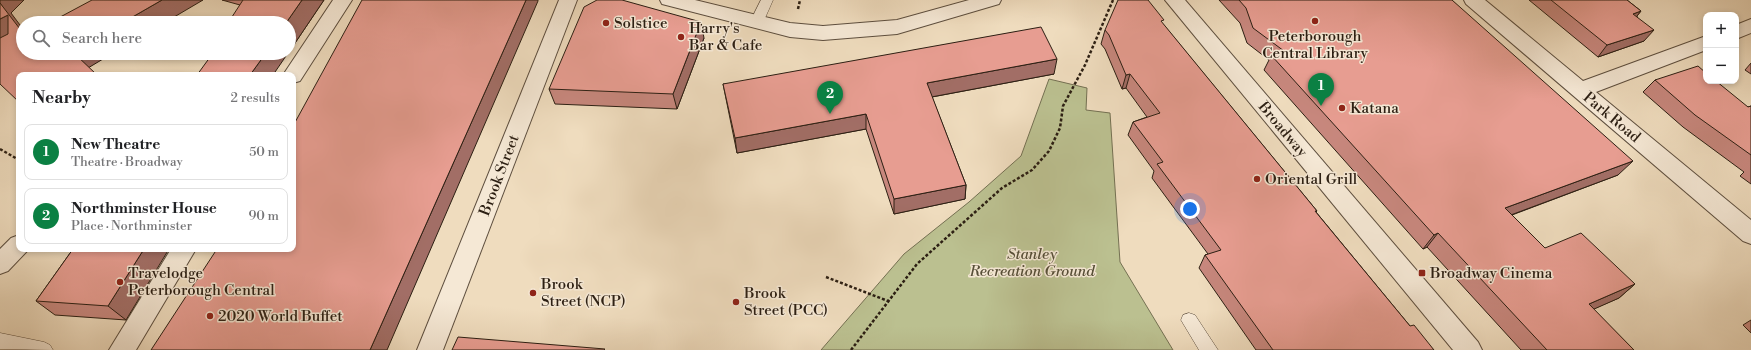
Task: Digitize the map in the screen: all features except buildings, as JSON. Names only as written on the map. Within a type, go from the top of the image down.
[{"type":"street","points":[[296,72],[343,0]]},
{"type":"street","name":"Brook Street","points":[[430,350],[568,0]]},
{"type":"street","points":[[669,0],[790,30],[823,34],[897,27],[992,0]]},
{"type":"street","name":"Broadway","points":[[1174,0],[1469,350]]},
{"type":"street","name":"Park Road","points":[[1473,0],[1751,234]]},
{"type":"street","points":[[1739,31],[1751,26]]},
{"type":"street","points":[[1580,90],[1703,44]]},
{"type":"street","points":[[0,264],[16,248]]},
{"type":"street","points":[[122,350],[182,252]]},
{"type":"lane","points":[[757,22],[767,0]]},
{"type":"lane","points":[[1189,320],[1209,350]]},
{"type":"lane","points":[[0,341],[44,350]]},
{"type":"path","points":[[851,350],[917,264],[1002,188],[1032,170],[1049,151],[1060,128],[1063,106],[1085,65],[1113,0]]},
{"type":"path","points":[[0,149],[16,158]]},
{"type":"path","points":[[826,277],[888,302]]},
{"type":"green space","name":"Stanley Recreation Ground","points":[[1049,79],[1087,88],[1086,110],[1110,113],[1120,262],[1173,350],[821,350],[904,254],[969,202],[1021,156]]},
{"type":"place","name":"Peterborough Central Library","points":[[1315,21]]},
{"type":"place","name":"Solstice","points":[[606,23]]},
{"type":"place","name":"Harry's Bar & Cafe","points":[[681,37]]},
{"type":"place","name":"New Theatre","points":[[1321,106]]},
{"type":"place","name":"Katana","points":[[1342,108]]},
{"type":"place","name":"Northminster House","points":[[830,114]]},
{"type":"place","name":"Oriental Grill","points":[[1257,179]]},
{"type":"place","name":"Broadway Cinema","points":[[1422,273]]},
{"type":"place","name":"Travelodge Peterborough Central","points":[[120,282]]},
{"type":"place","name":"Brook Street (NCP)","points":[[533,293]]},
{"type":"place","name":"Brook Street (PCC)","points":[[736,302]]},
{"type":"place","name":"2020 World Buffet","points":[[210,316]]}]
